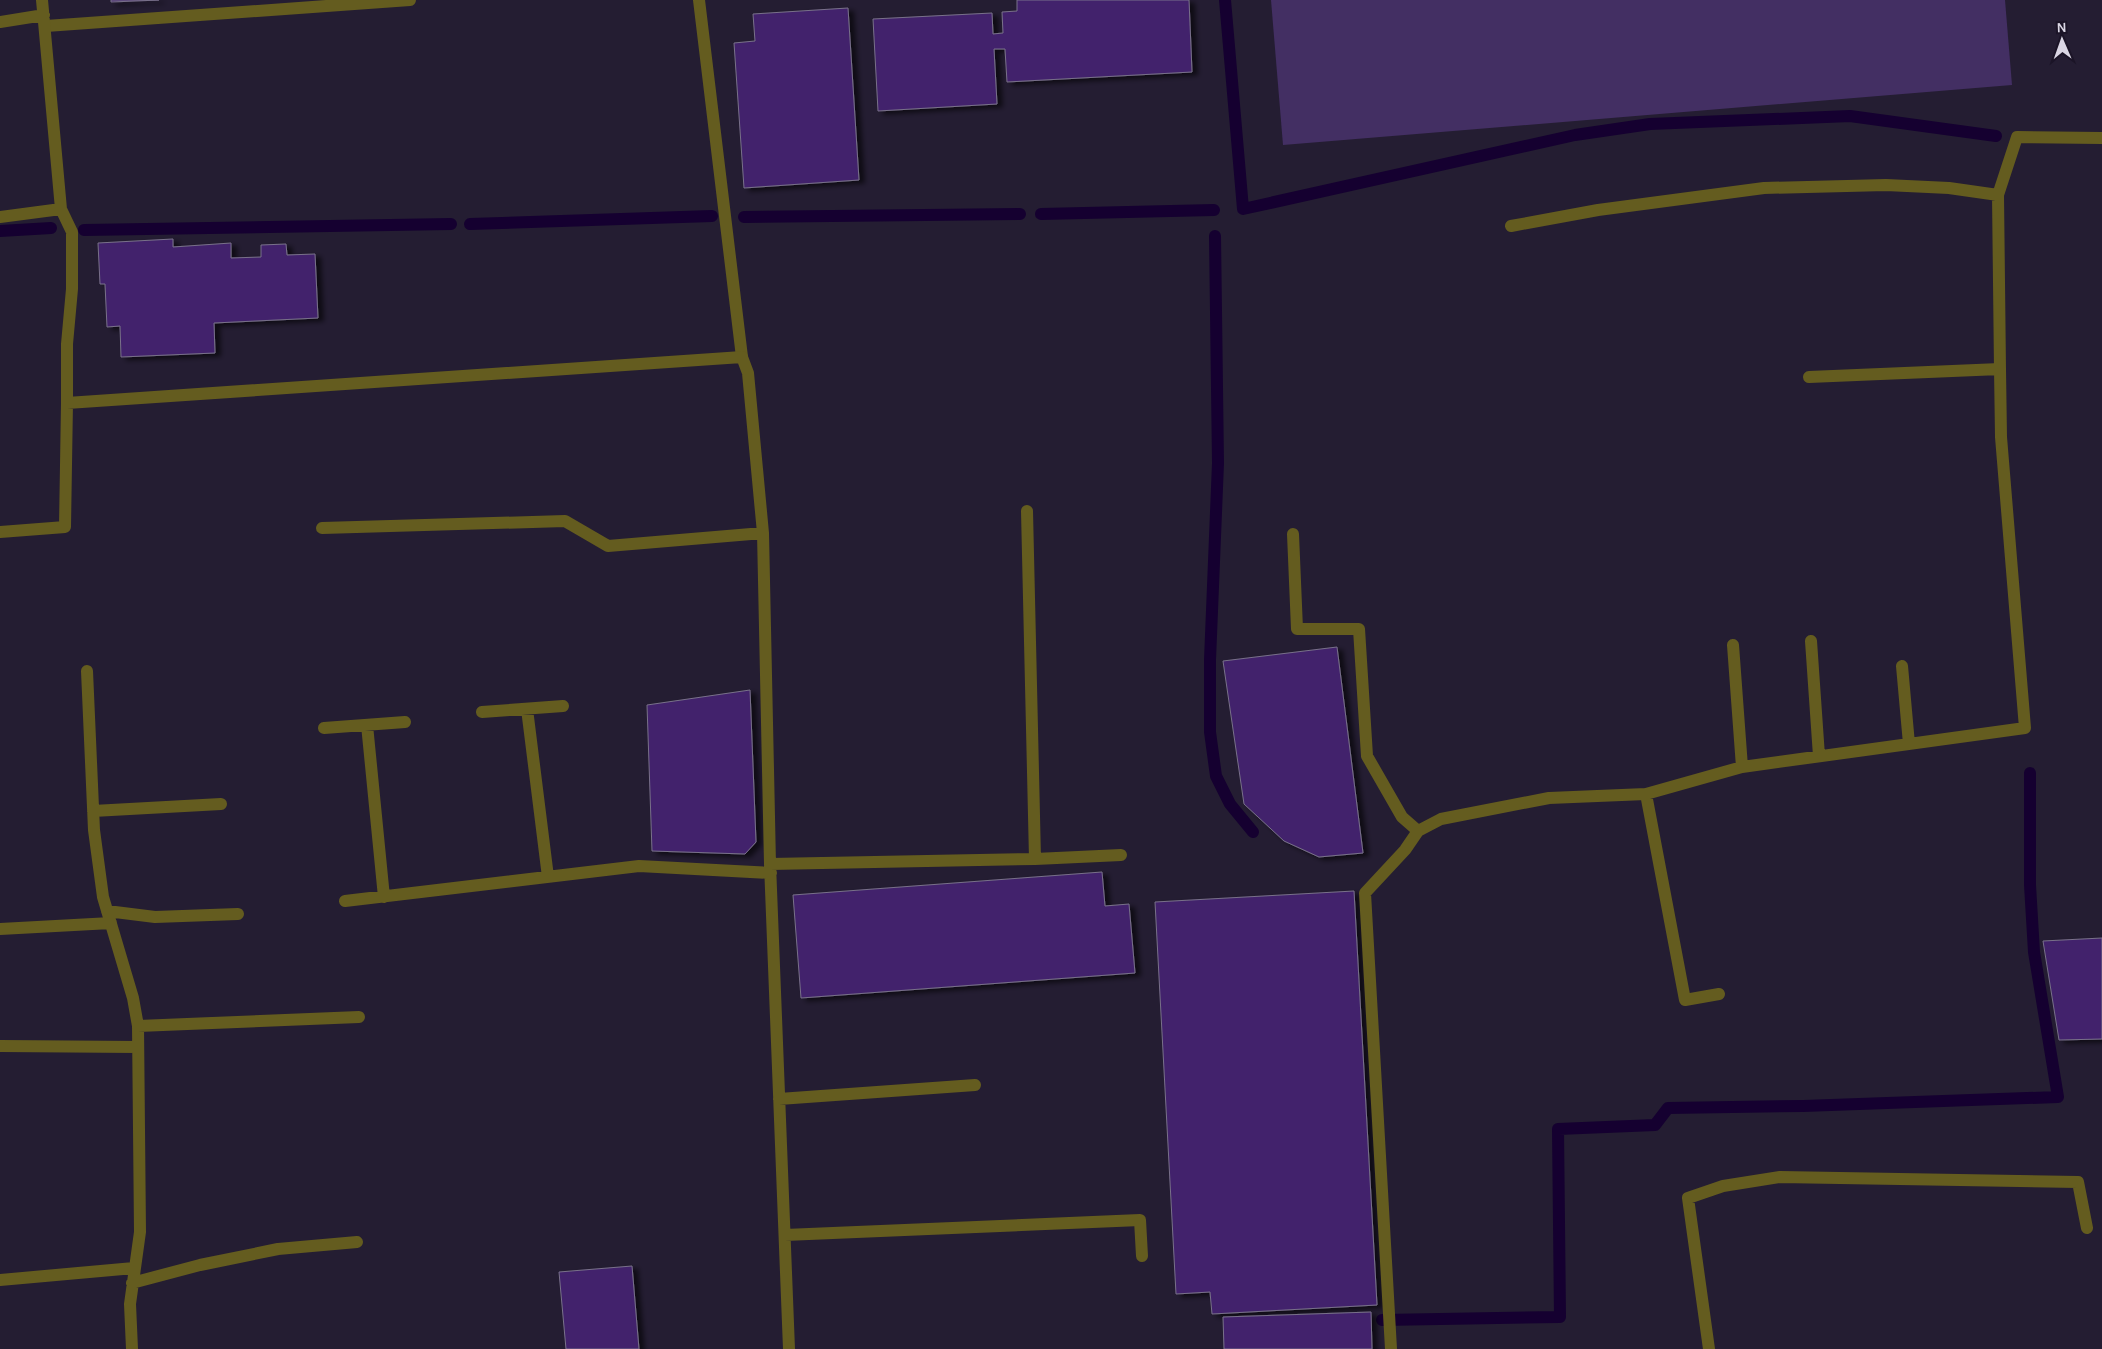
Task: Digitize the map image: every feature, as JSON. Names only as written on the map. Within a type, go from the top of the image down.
[{"type":"street","points":[[0,532],[65,527],[67,344],[72,289],[72,232],[61,209],[42,0]]},
{"type":"street","points":[[0,22],[410,0]]},
{"type":"street","points":[[699,0],[742,357],[748,373],[763,534],[770,869],[789,1349]]},
{"type":"street","points":[[1391,1349],[1365,893],[1405,850],[1418,831],[1440,819],[1549,798],[1646,794],[1742,767],[2025,728],[2001,437],[1998,195],[2017,137],[2102,138]]},
{"type":"street","points":[[1510,226],[1598,210],[1764,188],[1886,185],[1949,188],[1998,195]]},
{"type":"street","points":[[0,217],[61,209]]},
{"type":"street","points":[[67,403],[742,357]]},
{"type":"street","points":[[1809,377],[2000,369]]},
{"type":"street","points":[[1027,511],[1036,859]]},
{"type":"street","points":[[322,528],[565,520],[608,546],[763,534]]},
{"type":"street","points":[[1294,534],[1297,629],[1359,629],[1367,756],[1402,817],[1418,831]]},
{"type":"street","points":[[1812,641],[1819,756]]},
{"type":"street","points":[[1733,645],[1742,767]]},
{"type":"street","points":[[1902,666],[1908,744]]},
{"type":"street","points":[[86,671],[93,811],[101,887],[133,998],[138,1026],[140,1232],[130,1304],[132,1349]]},
{"type":"street","points":[[482,712],[563,706]]},
{"type":"street","points":[[527,709],[548,877]]},
{"type":"street","points":[[324,728],[405,722]]},
{"type":"street","points":[[367,725],[384,897]]},
{"type":"street","points":[[1646,794],[1685,1000],[1719,994]]},
{"type":"street","points":[[93,811],[221,804]]},
{"type":"street","points":[[345,901],[639,866],[770,869],[1121,855]]},
{"type":"street","points":[[0,929],[109,917],[238,914]]},
{"type":"street","points":[[138,1026],[359,1018]]},
{"type":"street","points":[[0,1046],[138,1047]]},
{"type":"street","points":[[780,1099],[975,1085]]},
{"type":"street","points":[[1709,1349],[1688,1198],[1723,1186],[1780,1177],[2078,1182],[2087,1228]]},
{"type":"street","points":[[785,1235],[1140,1220],[1142,1256]]},
{"type":"street","points":[[132,1283],[200,1265],[278,1249],[357,1242]]},
{"type":"street","points":[[0,1280],[134,1268]]},
{"type":"shaded area","points":[[1271,0],[2005,0],[2012,85],[1283,145]]},
{"type":"building","points":[[111,0],[159,0],[111,2]]},
{"type":"building","points":[[1017,0],[1189,0],[1192,72],[1007,82],[1005,49],[994,49],[997,104],[878,111],[873,19],[992,13],[993,34],[1003,33],[1002,12],[1017,11]]},
{"type":"building","points":[[848,8],[859,180],[744,188],[734,43],[755,41],[753,14]]},
{"type":"building","points":[[173,239],[173,247],[231,243],[231,258],[261,257],[261,245],[286,244],[287,255],[315,254],[318,318],[214,323],[215,353],[121,357],[120,326],[107,327],[105,284],[100,284],[98,243]]},
{"type":"building","points":[[1337,647],[1363,853],[1319,857],[1284,841],[1244,804],[1223,661]]},
{"type":"building","points":[[750,690],[756,842],[745,854],[652,851],[647,705]]},
{"type":"building","points":[[1102,872],[1105,906],[1129,904],[1135,973],[801,998],[793,895]]},
{"type":"building","points":[[1354,891],[1377,1305],[1212,1314],[1210,1292],[1176,1294],[1155,902]]},
{"type":"building","points":[[2102,938],[2102,1039],[2059,1040],[2043,941]]},
{"type":"building","points":[[632,1266],[639,1349],[566,1349],[559,1272]]},
{"type":"building","points":[[1371,1312],[1372,1349],[1224,1349],[1223,1317]]},
{"type":"waterway","points":[[1225,0],[1243,209],[1575,135],[1650,124],[1850,116],[1996,136]]},
{"type":"waterway","points":[[1041,214],[1214,210]]},
{"type":"waterway","points":[[744,217],[1020,214]]},
{"type":"waterway","points":[[470,224],[712,216]]},
{"type":"waterway","points":[[84,230],[451,224]]},
{"type":"waterway","points":[[0,231],[51,228]]},
{"type":"waterway","points":[[1215,236],[1218,463],[1210,660],[1210,732],[1216,776],[1230,804],[1253,832]]},
{"type":"waterway","points":[[1382,1320],[1560,1317],[1558,1129],[1655,1125],[1668,1108],[1803,1106],[2058,1097],[2034,952],[2030,885],[2030,773]]}]
